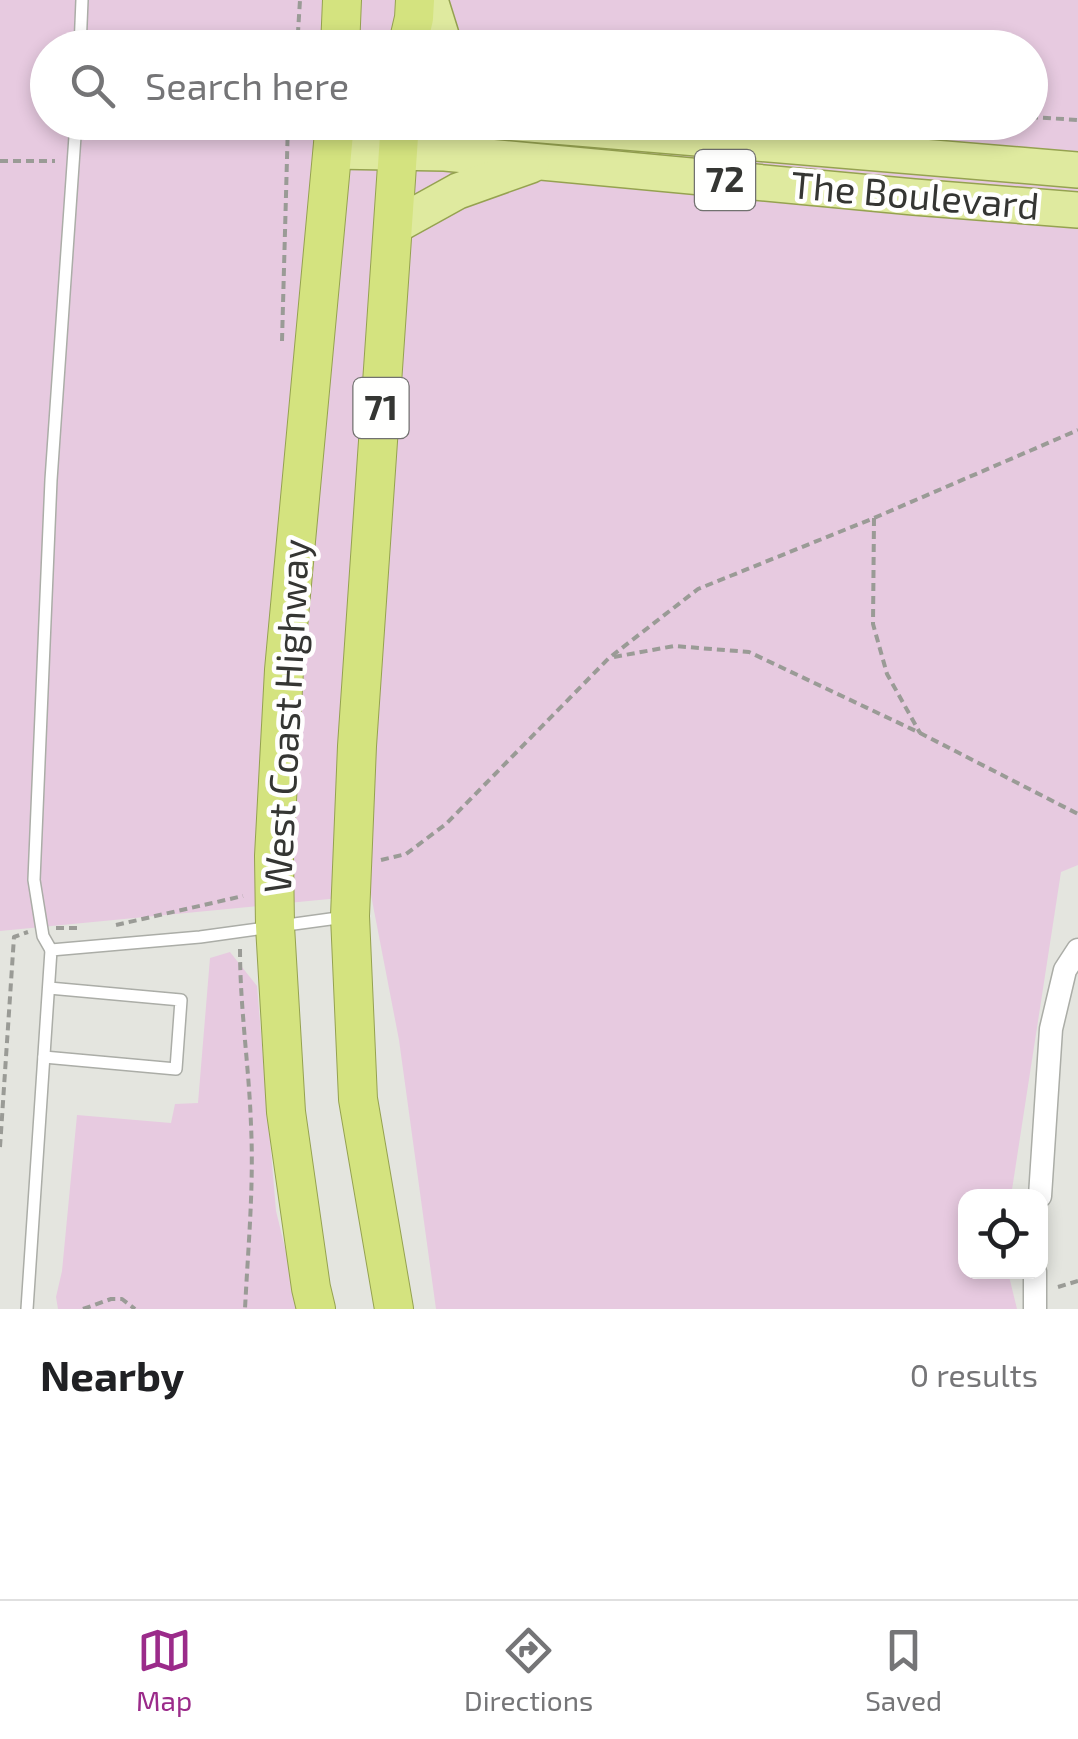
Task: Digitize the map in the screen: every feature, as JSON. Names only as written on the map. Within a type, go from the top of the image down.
[{"type":"highway","points":[[341,30],[342,0]]},
{"type":"highway","points":[[411,30],[415,0]]},
{"type":"highway","name":"West Coast Highway","points":[[316,1309],[286,1112],[274,856],[284,670],[334,140]]},
{"type":"highway","name":"West Coast Highway","points":[[394,1309],[358,1098],[350,916],[357,746],[399,140]]},
{"type":"main road","points":[[430,0],[439,30]]},
{"type":"main road","name":"The Boulevard","points":[[408,140],[445,152],[536,162],[1078,210]]},
{"type":"main road","name":"The Boulevard","points":[[720,140],[1078,170]]},
{"type":"main road","name":"72","points":[[394,227],[458,190],[536,162]]},
{"type":"street","points":[[1040,1189],[1051,1029],[1065,970],[1078,950]]},
{"type":"street","points":[[1035,1279],[1035,1309]]},
{"type":"lane","points":[[81,30],[82,0]]},
{"type":"lane","points":[[27,1309],[51,950],[42,936],[34,880],[51,480],[74,140]]},
{"type":"lane","points":[[51,950],[200,937],[350,916]]},
{"type":"lane","points":[[44,1057],[176,1068],[181,1000],[49,988]]},
{"type":"path","points":[[298,30],[300,0]]},
{"type":"path","points":[[1048,118],[1078,120]]},
{"type":"path","points":[[0,161],[72,162]]},
{"type":"path","points":[[352,860],[383,860],[406,854],[446,824],[609,658],[698,589],[1078,430]]},
{"type":"path","points":[[874,518],[872,624],[886,674],[920,733]]},
{"type":"path","points":[[609,658],[674,646],[749,652],[1078,814]]},
{"type":"path","points":[[83,1309],[111,1299],[122,1299],[135,1309]]},
{"type":"shaded area","points":[[0,0],[1078,0],[1078,865],[1061,872],[1012,1189],[958,1189],[958,1279],[1010,1279],[1017,1309],[436,1309],[399,1040],[371,895],[0,931]]},
{"type":"shaded area","points":[[230,952],[257,986],[276,1211],[300,1309],[58,1309],[56,1297],[77,1115],[171,1123],[175,1104],[198,1103],[210,958]]}]
